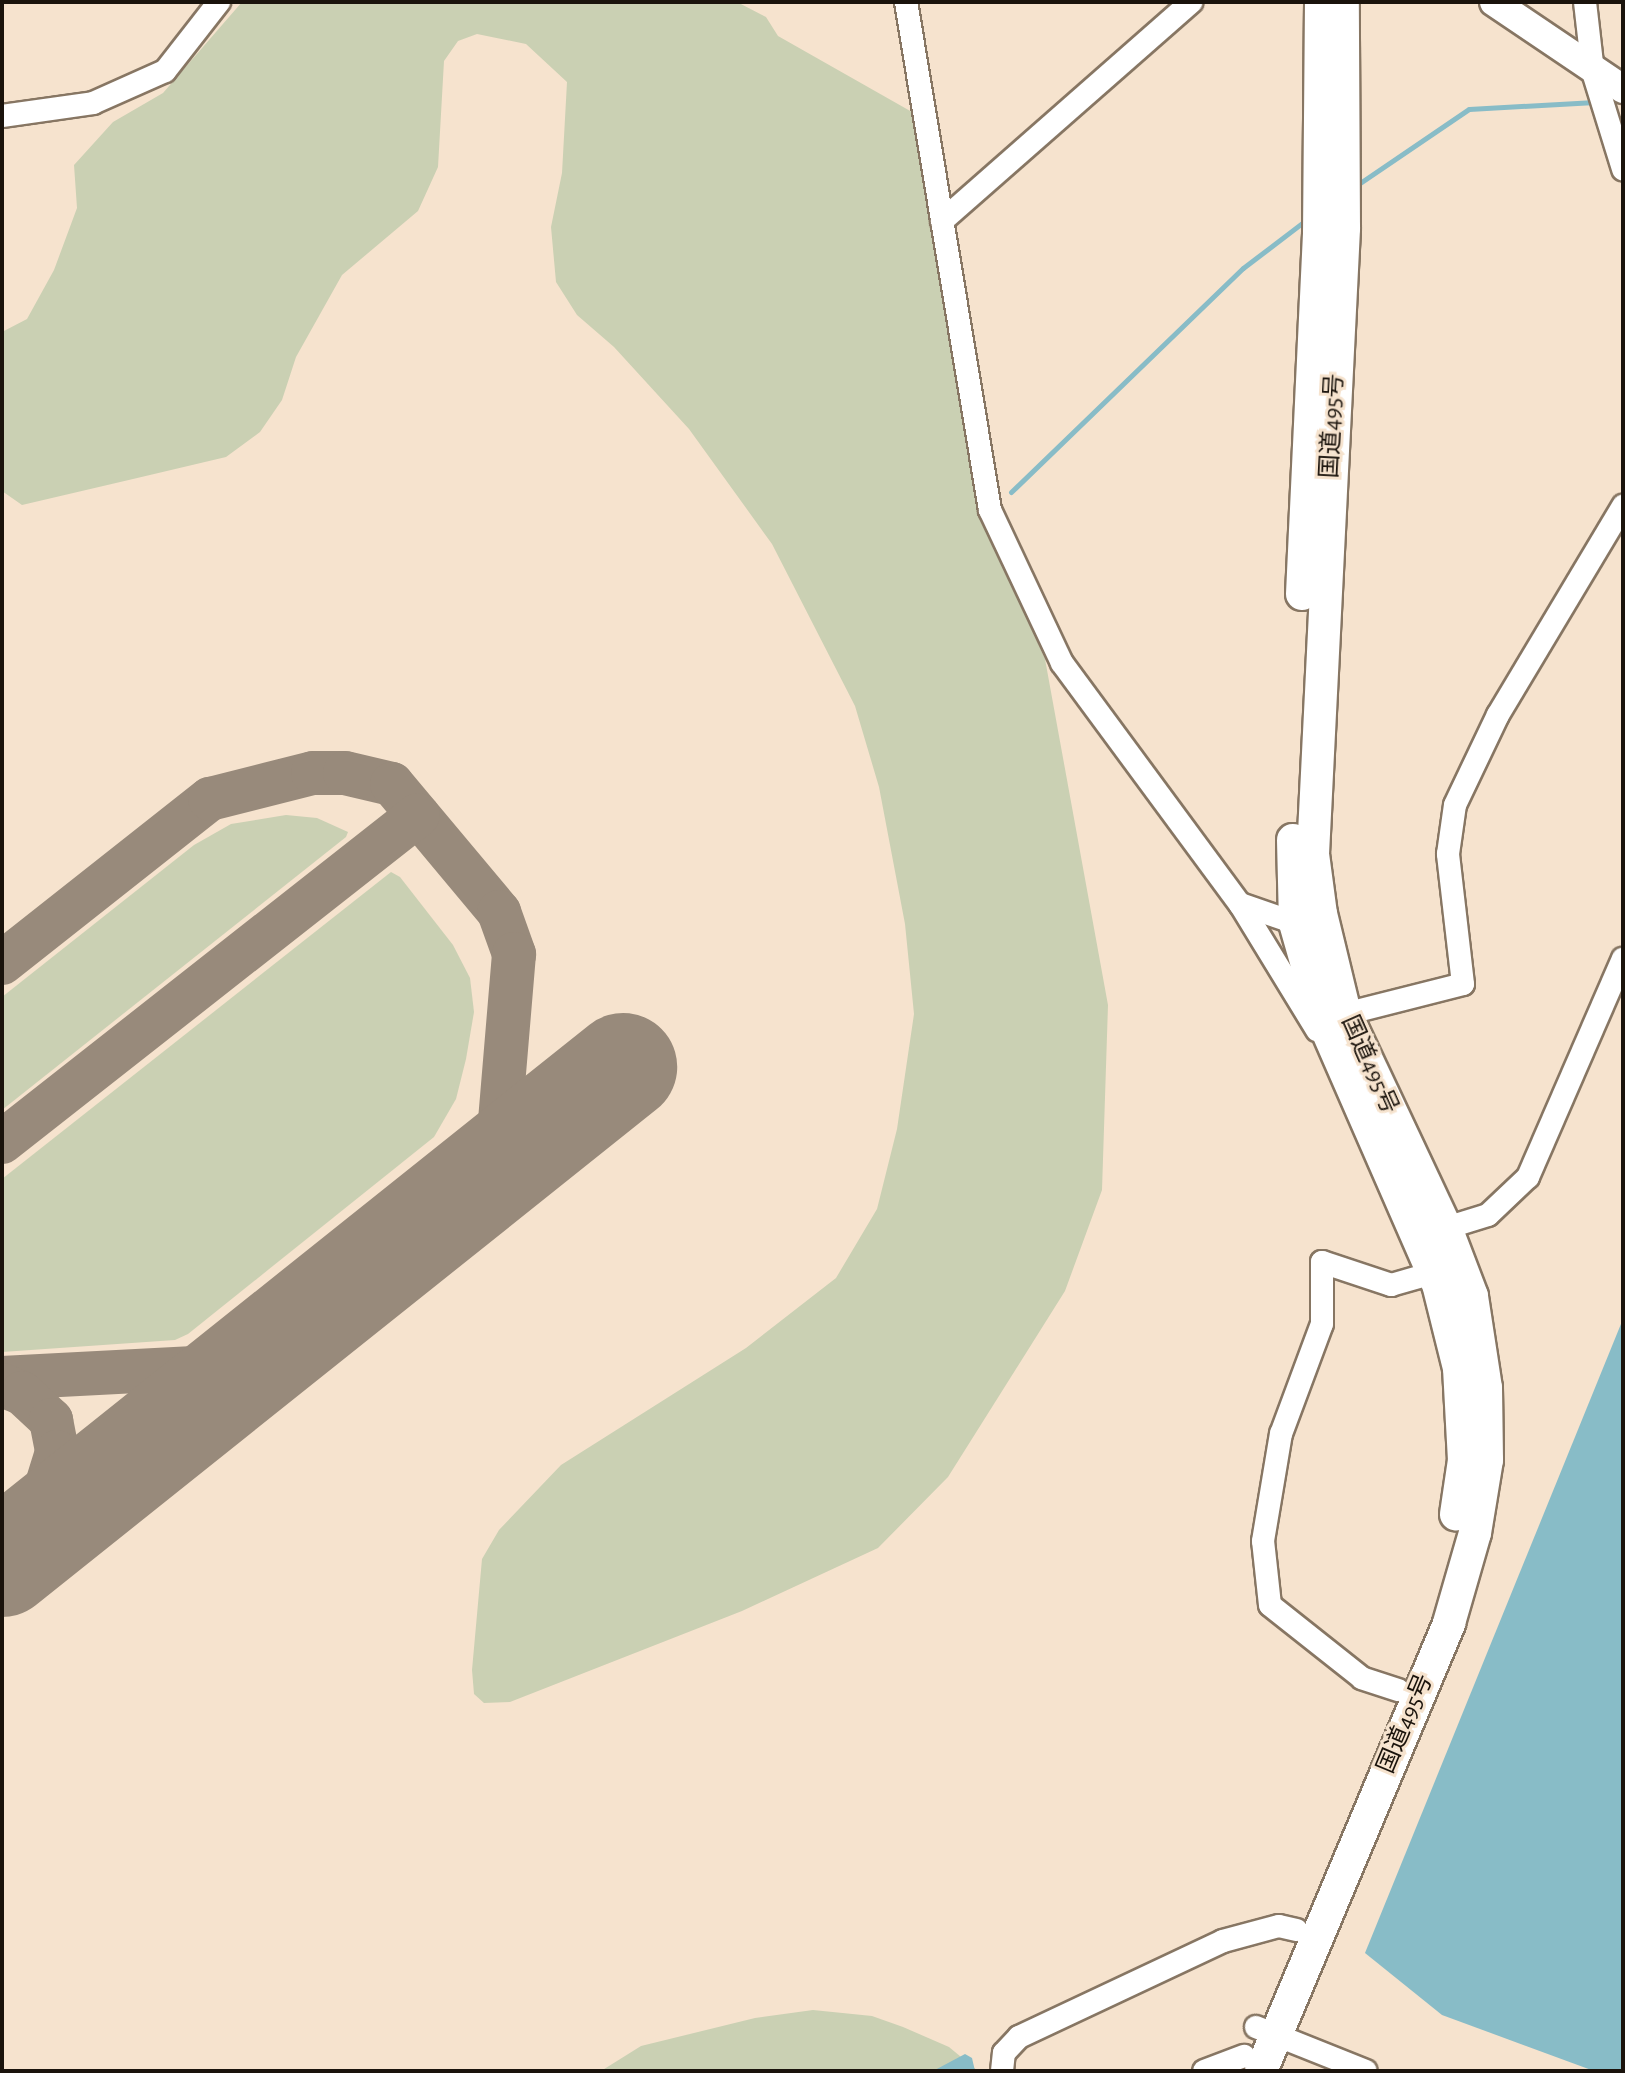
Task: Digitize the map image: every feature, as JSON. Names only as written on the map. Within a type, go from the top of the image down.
[{"type":"highway","name":"国道495号","points":[[1321,2],[1332,177]]},
{"type":"highway","name":"国道495号","points":[[1255,2052],[1297,1930],[1432,1611],[1455,1526],[1464,1460],[1459,1368],[1433,1273],[1338,1061],[1313,854],[1332,177],[1343,2]]},
{"type":"highway","name":"国道495号","points":[[1255,2052],[1449,1623],[1475,1533],[1487,1460],[1486,1388],[1472,1296],[1446,1228],[1334,1017],[1295,923],[1292,801],[1331,230]]},
{"type":"main road","points":[[1494,2],[1593,72],[1623,89]]},
{"type":"street","points":[[2,116],[93,103],[165,71],[219,2]]},
{"type":"street","points":[[906,2],[990,510],[1062,663],[1240,904],[1338,1061]]},
{"type":"street","points":[[942,221],[1191,2]]},
{"type":"street","points":[[1585,2],[1593,72],[1623,169]]},
{"type":"street","points":[[1334,1017],[1463,984],[1448,854],[1455,805],[1498,715],[1623,506]]},
{"type":"street","points":[[1240,904],[1295,923]]},
{"type":"street","points":[[1410,1220],[1446,1228],[1488,1215],[1528,1177],[1623,959]]},
{"type":"street","points":[[1398,1690],[1362,1678],[1270,1605],[1263,1541],[1281,1434],[1322,1324],[1322,1262],[1391,1285],[1433,1273]]},
{"type":"street","points":[[1002,2071],[1004,2053],[1019,2037],[1223,1941],[1279,1926],[1297,1930]]},
{"type":"street","points":[[1204,2071],[1255,2052],[1366,2071]]},
{"type":"green space","points":[[242,2],[737,2],[766,17],[778,36],[912,112],[926,130],[966,444],[999,556],[1045,659],[1108,1005],[1102,1190],[1065,1291],[948,1477],[878,1548],[742,1611],[510,1702],[484,1703],[474,1694],[472,1670],[482,1559],[499,1530],[561,1465],[746,1348],[836,1278],[877,1209],[897,1129],[914,1014],[905,924],[879,787],[855,706],[772,544],[689,429],[614,347],[577,315],[556,282],[551,227],[562,173],[567,82],[526,44],[477,34],[458,41],[444,61],[438,167],[418,211],[342,275],[296,357],[282,400],[260,432],[226,457],[22,505],[2,491],[2,332],[27,319],[54,270],[77,208],[74,165],[113,122],[163,93]]},
{"type":"green space","points":[[286,815],[317,818],[348,832],[346,837],[2,1110],[2,997],[194,845],[231,824]]},
{"type":"green space","points":[[391,872],[400,877],[453,945],[470,978],[474,1012],[466,1059],[456,1099],[434,1137],[188,1334],[175,1340],[2,1352],[2,1179]]},
{"type":"green space","points":[[813,2010],[872,2016],[903,2027],[949,2047],[978,2071],[601,2071],[641,2046],[755,2018]]},
{"type":"water","points":[[1623,1319],[1623,2071],[1594,2071],[1442,2015],[1365,1953]]},
{"type":"water","points":[[965,2054],[972,2058],[975,2071],[933,2071]]},
{"type":"waterway","points":[[1357,185],[1469,109],[1595,102]]},
{"type":"waterway","points":[[1011,492],[1243,268],[1306,220]]},
{"type":"taxiway","points":[[2,963],[210,799],[313,773],[345,773],[392,784],[499,912],[514,954],[496,1170]]},
{"type":"taxiway","points":[[2,1142],[418,815]]},
{"type":"taxiway","points":[[2,1378],[252,1365]]},
{"type":"taxiway","points":[[2,1385],[22,1393],[51,1420],[57,1452],[44,1494],[2,1553]]},
{"type":"runway","points":[[2,1563],[623,1067]]}]
